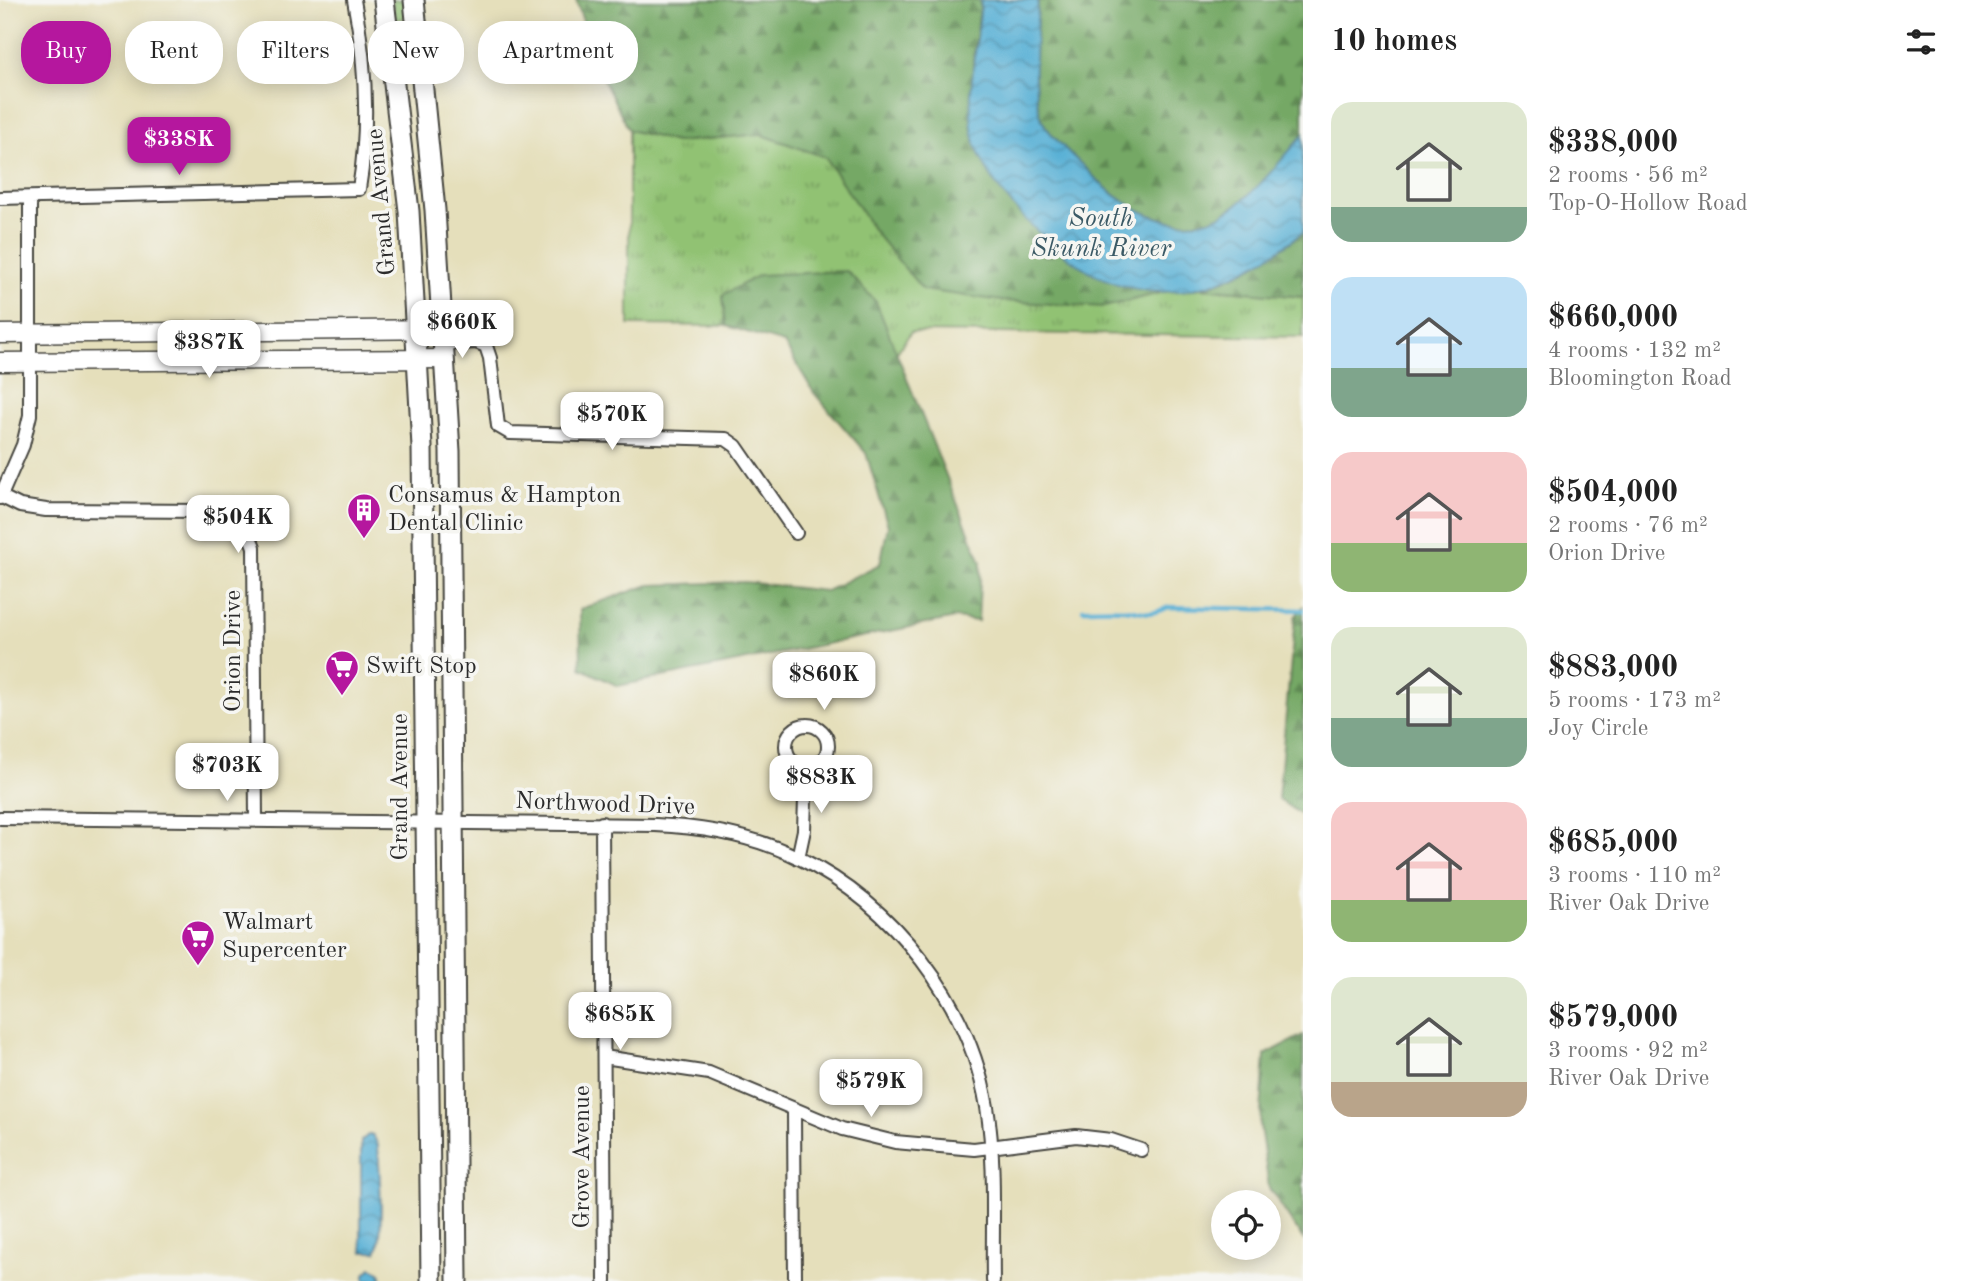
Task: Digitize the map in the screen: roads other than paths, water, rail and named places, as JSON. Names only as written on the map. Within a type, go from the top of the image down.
[{"type":"main road","name":"Grand Avenue","points":[[384,0],[409,211],[425,552],[430,1281]]},
{"type":"main road","name":"Grand Avenue","points":[[414,0],[434,198],[450,451],[457,1281]]},
{"type":"street","points":[[0,198],[359,190],[365,155],[365,97],[354,0]]},
{"type":"street","points":[[0,497],[23,445],[30,415],[30,198]]},
{"type":"street","points":[[0,334],[416,329],[443,344]]},
{"type":"street","points":[[0,362],[418,360],[443,344],[476,342],[486,346],[490,358],[498,426],[510,433],[726,439],[736,446],[796,534]]},
{"type":"street","name":"Orion Drive","points":[[0,497],[20,506],[46,510],[210,510],[227,513],[245,527],[254,548],[256,820]]},
{"type":"street","points":[[798,858],[804,830],[806,767]]},
{"type":"street","name":"Northwood Drive","points":[[0,818],[453,821],[689,826],[766,844],[798,858],[831,876],[881,915],[900,934],[936,981],[951,1006],[978,1067],[992,1146],[993,1281]]},
{"type":"street","name":"Grove Avenue","points":[[602,823],[605,1281]]},
{"type":"street","points":[[604,1056],[709,1073],[754,1089],[794,1110],[842,1129],[895,1142],[974,1149],[1076,1136],[1111,1140],[1140,1150]]},
{"type":"street","points":[[794,1110],[795,1281]]},
{"type":"water","name":"South Skunk River","points":[[981,0],[1038,0],[1035,79],[1043,122],[1107,189],[1139,210],[1157,217],[1193,223],[1211,219],[1228,211],[1249,195],[1303,135],[1303,232],[1233,276],[1198,288],[1165,292],[1131,288],[1098,276],[1065,255],[1031,225],[1006,197],[991,177],[975,143],[971,91]]},
{"type":"water","points":[[368,1135],[373,1135],[378,1145],[381,1218],[376,1252],[363,1252],[361,1240],[361,1141]]},
{"type":"water","points":[[371,1268],[380,1272],[382,1281],[365,1281],[365,1274]]},
{"type":"waterway","points":[[1083,609],[1124,609],[1150,613],[1169,607],[1303,610]]},
{"type":"place","name":"Consamus & Hampton Dental Clinic","points":[[364,540]]},
{"type":"place","name":"Swift Stop","points":[[342,697]]},
{"type":"place","name":"Walmart Supercenter","points":[[198,967]]}]
